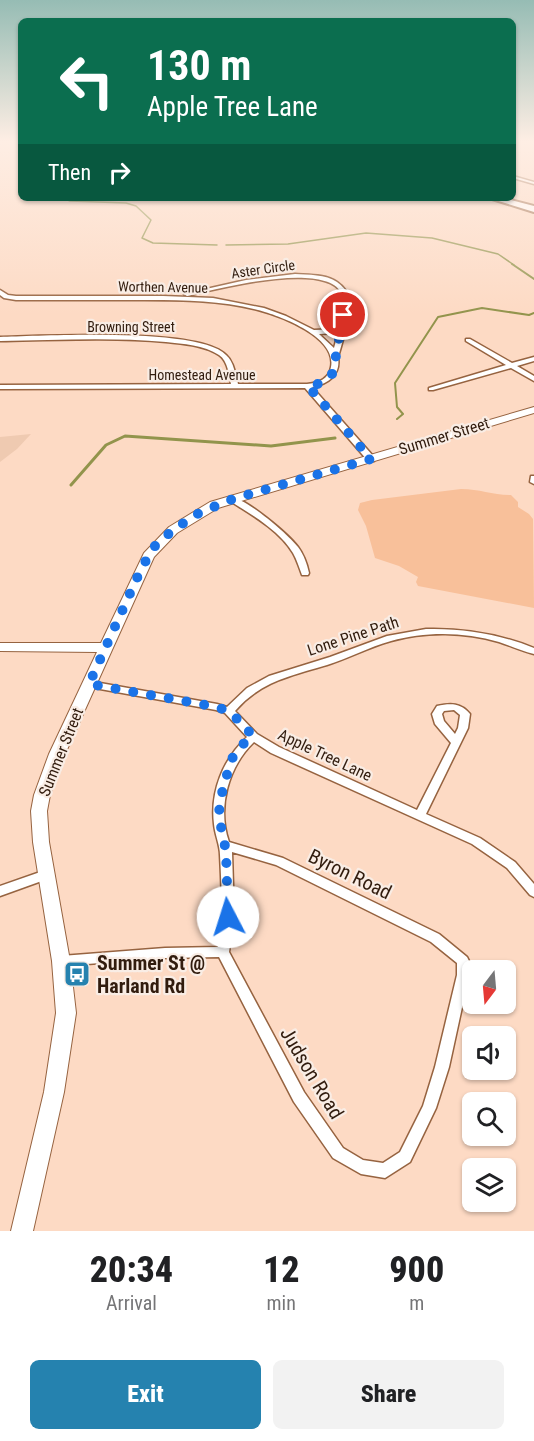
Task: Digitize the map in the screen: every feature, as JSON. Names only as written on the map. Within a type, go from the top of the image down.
[{"type":"highway","points":[[517,199],[534,204]]},
{"type":"highway","points":[[504,201],[534,209]]},
{"type":"street","name":"Aster Circle","points":[[172,297],[289,276],[328,280],[341,287],[345,294],[335,356]]},
{"type":"street","name":"Aster Circle","points":[[212,289],[208,296],[212,299]]},
{"type":"street","name":"Worthen Avenue","points":[[2,294],[16,298],[212,299],[277,313],[311,331],[327,344],[335,356]]},
{"type":"street","points":[[0,302],[2,294]]},
{"type":"street","points":[[311,331],[340,331]]},
{"type":"street","name":"Browning Street","points":[[0,339],[191,341],[210,346],[224,355],[230,366],[235,387]]},
{"type":"street","points":[[468,340],[534,380]]},
{"type":"street","points":[[335,356],[335,368],[331,377],[322,383],[308,386],[371,459]]},
{"type":"street","points":[[431,389],[534,359]]},
{"type":"street","name":"Homestead Avenue","points":[[0,387],[308,386]]},
{"type":"street","name":"Summer Street","points":[[22,1231],[54,1092],[64,1031],[66,992],[39,826],[42,795],[57,754],[105,648],[142,567],[155,546],[185,521],[233,499],[534,410]]},
{"type":"street","points":[[233,499],[282,535],[299,552],[304,561],[305,573]]},
{"type":"street","name":"Lone Pine Path","points":[[230,711],[243,695],[265,680],[406,634],[469,633],[500,639],[534,651]]},
{"type":"street","points":[[0,647],[105,648]]},
{"type":"street","points":[[89,684],[230,711]]},
{"type":"street","name":"Apple Tree Lane","points":[[230,711],[253,736],[307,765],[476,841],[511,866],[534,892]]},
{"type":"street","points":[[61,961],[165,952],[223,952],[228,917],[226,851],[219,804],[231,760],[242,745],[253,736]]},
{"type":"street","points":[[420,815],[456,742]]},
{"type":"street","name":"Byron Road","points":[[224,845],[279,861],[435,938],[454,952]]},
{"type":"street","points":[[0,891],[46,875]]},
{"type":"street","name":"Judson Road","points":[[223,952],[299,1097],[338,1153],[361,1167],[385,1171],[405,1157],[429,1108],[442,1067],[463,975],[464,961],[454,952]]},
{"type":"shaded area","points":[[31,434],[17,449],[0,462],[0,437]]},
{"type":"shaded area","points":[[461,489],[511,495],[518,502],[518,507],[533,519],[534,608],[418,586],[416,582],[418,577],[399,566],[375,558],[366,526],[358,510],[360,503]]},
{"type":"waterway","points":[[70,201],[126,203],[136,206],[151,220],[142,238],[153,243],[217,245]]},
{"type":"waterway","points":[[226,245],[288,244],[366,233],[432,238],[498,254],[514,265]]},
{"type":"waterway","points":[[512,264],[534,279]]},
{"type":"waterway","points":[[397,419],[403,414],[397,407],[395,383],[438,317],[482,308],[529,315],[534,313]]},
{"type":"waterway","points":[[71,485],[106,445],[125,436],[271,446],[335,438]]},
{"type":"place","name":"Summer St @ Harland Rd","points":[[77,974]]},
{"type":"route","points":[[228,917],[225,887],[226,851],[219,804],[231,760],[242,745],[253,736],[230,711],[89,684],[142,567],[155,546],[173,530],[199,513],[233,499],[371,459],[308,386],[322,383],[333,373],[343,315]]}]
